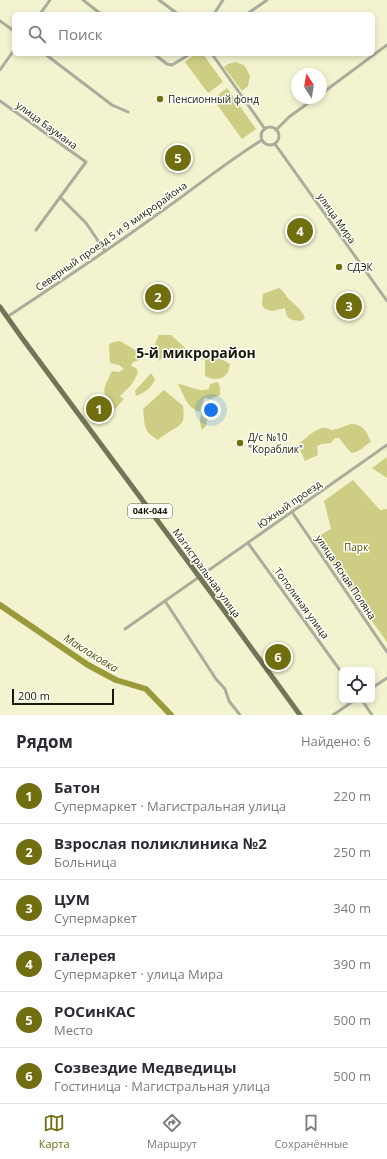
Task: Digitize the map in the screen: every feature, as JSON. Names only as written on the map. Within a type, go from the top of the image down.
[{"type":"main road","name":"Магистральная улица","points":[[0,307],[300,715]]},
{"type":"street","points":[[41,12],[50,0]]},
{"type":"street","points":[[83,0],[98,12]]},
{"type":"street","points":[[159,0],[175,12]]},
{"type":"street","points":[[250,12],[267,0]]},
{"type":"street","points":[[215,12],[221,1]]},
{"type":"street","points":[[0,21],[12,30]]},
{"type":"street","points":[[375,55],[387,46]]},
{"type":"street","points":[[0,70],[12,53]]},
{"type":"street","points":[[48,56],[112,105],[128,112]]},
{"type":"street","points":[[157,56],[167,64],[172,65],[187,56]]},
{"type":"street","points":[[213,56],[265,129]]},
{"type":"street","points":[[327,90],[373,56]]},
{"type":"street","name":"улица Баумана","points":[[0,101],[86,162],[60,198]]},
{"type":"street","points":[[276,130],[289,117],[307,104]]},
{"type":"street","points":[[270,128],[276,130],[278,138],[275,144],[267,145],[262,140],[261,134],[265,129],[270,128]]},
{"type":"street","name":"Северный проезд 5 и 9 микрорайона","points":[[7,317],[105,251],[244,151],[262,140]]},
{"type":"street","name":"улица Мира","points":[[275,144],[387,301]]},
{"type":"street","points":[[36,230],[60,198],[86,223],[105,251]]},
{"type":"street","name":"Южный проезд","points":[[125,629],[387,445]]},
{"type":"street","name":"улица Ясная Поляна","points":[[292,512],[387,652]]},
{"type":"street","name":"Тополиная улица","points":[[248,542],[339,669]]},
{"type":"street","points":[[165,601],[216,679],[225,689],[229,701],[240,715]]},
{"type":"street","points":[[375,686],[387,678]]},
{"type":"street","points":[[333,715],[351,703]]},
{"type":"street","points":[[364,703],[372,715]]},
{"type":"green space","points":[[192,56],[204,56],[223,82],[208,93],[185,62]]},
{"type":"green space","points":[[236,62],[245,66],[250,76],[248,86],[242,91],[224,67],[228,64]]},
{"type":"green space","points":[[227,88],[256,129],[242,139],[213,99]]},
{"type":"green space","points":[[279,288],[288,299],[301,310],[305,318],[301,321],[290,319],[285,308],[272,311],[265,309],[262,305],[263,294]]},
{"type":"green space","points":[[159,335],[171,335],[193,355],[213,356],[225,361],[230,364],[227,373],[222,378],[218,379],[205,376],[205,360],[184,354],[172,347],[159,361],[154,348]]},
{"type":"green space","points":[[120,341],[135,350],[140,356],[131,366],[136,368],[138,372],[130,386],[120,396],[124,399],[114,410],[104,391],[112,371],[119,372],[124,369],[119,365],[110,363],[109,344]]},
{"type":"green space","points":[[151,373],[155,379],[152,385],[136,396],[135,391]]},
{"type":"green space","points":[[218,382],[220,395],[211,399],[204,398],[202,407],[216,410],[215,415],[207,420],[206,426],[202,430],[200,423],[201,412],[189,405],[178,384],[205,390],[209,389],[210,384]]},
{"type":"green space","points":[[164,390],[183,406],[184,416],[180,425],[158,440],[147,431],[143,409]]},
{"type":"green space","points":[[351,424],[362,427],[371,442],[360,450],[351,453],[339,438],[335,438],[331,443],[317,446],[318,455],[305,461],[299,447],[299,443],[318,429],[327,428],[331,430]]},
{"type":"green space","points":[[387,457],[387,478],[372,468]]},
{"type":"green space","name":"Парк","points":[[353,480],[380,510],[387,509],[387,642],[313,539],[331,529],[324,501]]},
{"type":"waterway","name":"Маклаковка","points":[[0,605],[88,665],[116,680],[146,689],[171,715]]},
{"type":"place","name":"Пенсионный фонд","points":[[160,99]]},
{"type":"place","name":"РОСинКАС","points":[[178,158]]},
{"type":"place","name":"галерея","points":[[300,231]]},
{"type":"place","name":"СДЭК","points":[[339,267]]},
{"type":"place","name":"Взрослая поликлиника №2","points":[[158,297]]},
{"type":"place","name":"ЦУМ","points":[[349,306]]},
{"type":"place","name":"Батон","points":[[99,409]]},
{"type":"place","name":"Д/с №10 \"Кораблик\"","points":[[240,443]]},
{"type":"place","name":"Созвездие Медведицы","points":[[278,657]]},
{"type":"district","name":"5-й микрорайон","points":[[196,353]]}]
